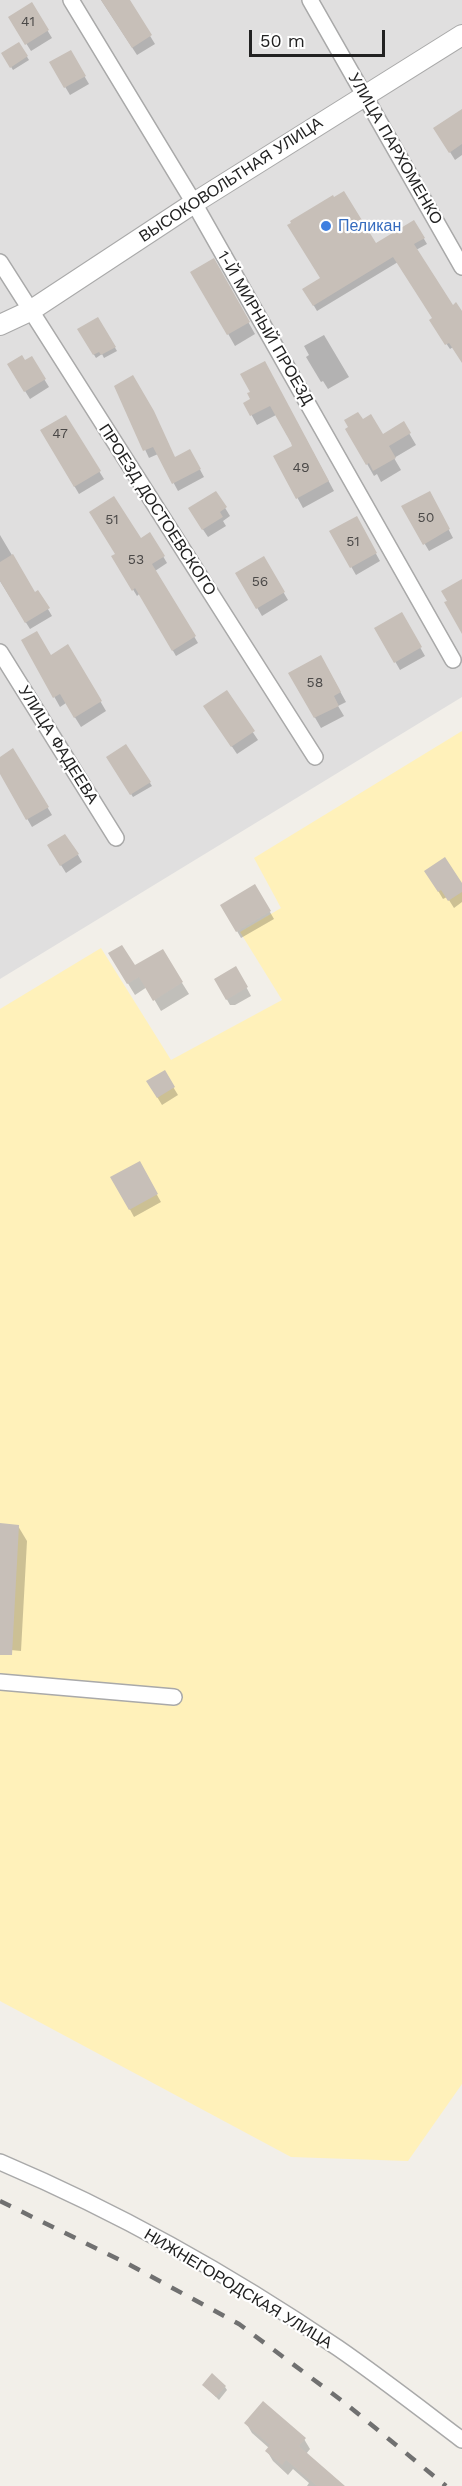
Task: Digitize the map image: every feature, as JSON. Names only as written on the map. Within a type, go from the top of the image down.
[{"type":"street","name":"1-Й МИРНЫЙ ПРОЕЗД","points":[[71,0],[194,203],[453,660]]},
{"type":"street","name":"УЛИЦА ПАРХОМЕНКО","points":[[310,0],[462,267]]},
{"type":"street","name":"ВЫСОКОВОЛЬТНАЯ УЛИЦА","points":[[0,325],[30,311],[194,203],[462,35]]},
{"type":"street","name":"ПРОЕЗД ДОСТОЕВСКОГО","points":[[0,262],[315,757]]},
{"type":"street","name":"УЛИЦА ФАДЕЕВА","points":[[0,652],[116,838]]},
{"type":"street","points":[[0,1682],[174,1698]]},
{"type":"street","name":"НИЖНЕГОРОДСКАЯ УЛИЦА","points":[[0,2162],[64,2189],[201,2262],[338,2348],[462,2440]]},
{"type":"shaded area","points":[[0,0],[462,0],[462,697],[0,979]]},
{"type":"sand","points":[[462,731],[462,2084],[408,2161],[291,2157],[0,2001],[0,1009],[101,948],[171,1060],[282,1000],[240,932],[281,908],[254,858]]},
{"type":"building","points":[[101,0],[130,0],[152,35],[132,48]]},
{"type":"building","points":[[32,2],[49,30],[25,45],[8,17]]},
{"type":"building","points":[[19,42],[28,56],[10,68],[1,53]]},
{"type":"building","points":[[71,50],[86,76],[64,88],[49,62]]},
{"type":"building","points":[[462,109],[462,144],[449,153],[433,128]]},
{"type":"building","points":[[344,191],[376,243],[414,220],[425,238],[414,244],[453,305],[456,302],[462,311],[462,363],[449,343],[445,345],[429,320],[432,318],[393,257],[313,306],[302,289],[320,278],[287,225],[333,195],[334,197]]},
{"type":"building","points":[[214,258],[250,322],[227,335],[190,272]]},
{"type":"building","points":[[98,317],[116,347],[101,355],[99,352],[93,355],[77,329]]},
{"type":"building","points":[[22,355],[25,360],[32,356],[46,379],[24,392],[7,364]]},
{"type":"building","points":[[265,361],[329,481],[296,499],[273,456],[292,446],[291,443],[270,406],[250,416],[243,403],[250,399],[247,393],[250,392],[240,374]]},
{"type":"building","points":[[133,375],[154,411],[175,457],[190,449],[201,469],[172,484],[153,447],[143,451],[114,386]]},
{"type":"building","points":[[358,412],[363,419],[371,414],[383,434],[404,421],[411,433],[389,446],[396,458],[373,471],[369,463],[366,465],[345,429],[348,427],[344,420]]},
{"type":"building","points":[[66,415],[101,471],[74,487],[40,430]]},
{"type":"building","points":[[216,491],[227,507],[220,512],[223,517],[202,530],[188,508]]},
{"type":"building","points":[[430,491],[450,529],[423,545],[401,506]]},
{"type":"building","points":[[114,496],[141,538],[150,532],[165,556],[152,564],[196,636],[172,651],[135,588],[132,591],[111,556],[115,554],[89,512]]},
{"type":"building","points":[[357,516],[377,553],[350,568],[329,531]]},
{"type":"building","points":[[13,554],[35,592],[38,590],[50,608],[25,623],[0,581],[0,562]]},
{"type":"building","points":[[264,556],[285,592],[256,609],[235,573]]},
{"type":"building","points":[[462,579],[462,634],[444,602],[447,601],[441,591]]},
{"type":"building","points":[[402,612],[422,647],[394,663],[374,628]]},
{"type":"building","points":[[37,631],[51,655],[68,644],[102,701],[74,718],[60,694],[53,698],[21,640]]},
{"type":"building","points":[[321,655],[341,692],[334,696],[339,706],[314,718],[288,673]]},
{"type":"building","points":[[227,690],[255,731],[231,747],[203,706]]},
{"type":"building","points":[[126,744],[151,782],[130,795],[106,757]]},
{"type":"building","points":[[13,748],[49,807],[26,820],[0,774],[0,757]]},
{"type":"building","points":[[65,834],[79,854],[60,866],[47,845]]},
{"type":"building","points":[[445,857],[462,883],[462,892],[448,901],[441,890],[438,892],[424,871]]},
{"type":"building","points":[[255,884],[271,911],[236,932],[220,905]]},
{"type":"building","points":[[122,945],[135,965],[163,949],[183,982],[153,1001],[139,977],[127,984],[108,953]]},
{"type":"building","points":[[236,966],[248,987],[226,1000],[214,979]]},
{"type":"building","points":[[165,1070],[175,1087],[157,1098],[146,1081]]},
{"type":"building","points":[[140,1161],[158,1194],[129,1210],[110,1177]]},
{"type":"building","points":[[0,1523],[19,1525],[12,1655],[0,1655]]},
{"type":"building","points":[[212,2373],[226,2386],[216,2397],[202,2385]]},
{"type":"building","points":[[263,2401],[306,2438],[299,2446],[345,2486],[317,2486],[286,2460],[282,2465],[265,2451],[270,2445],[244,2423]]},
{"type":"railway","points":[[0,2201],[130,2265],[239,2324],[345,2403],[446,2486]]},
{"type":"place","name":"Пеликан","points":[[326,226]]}]
